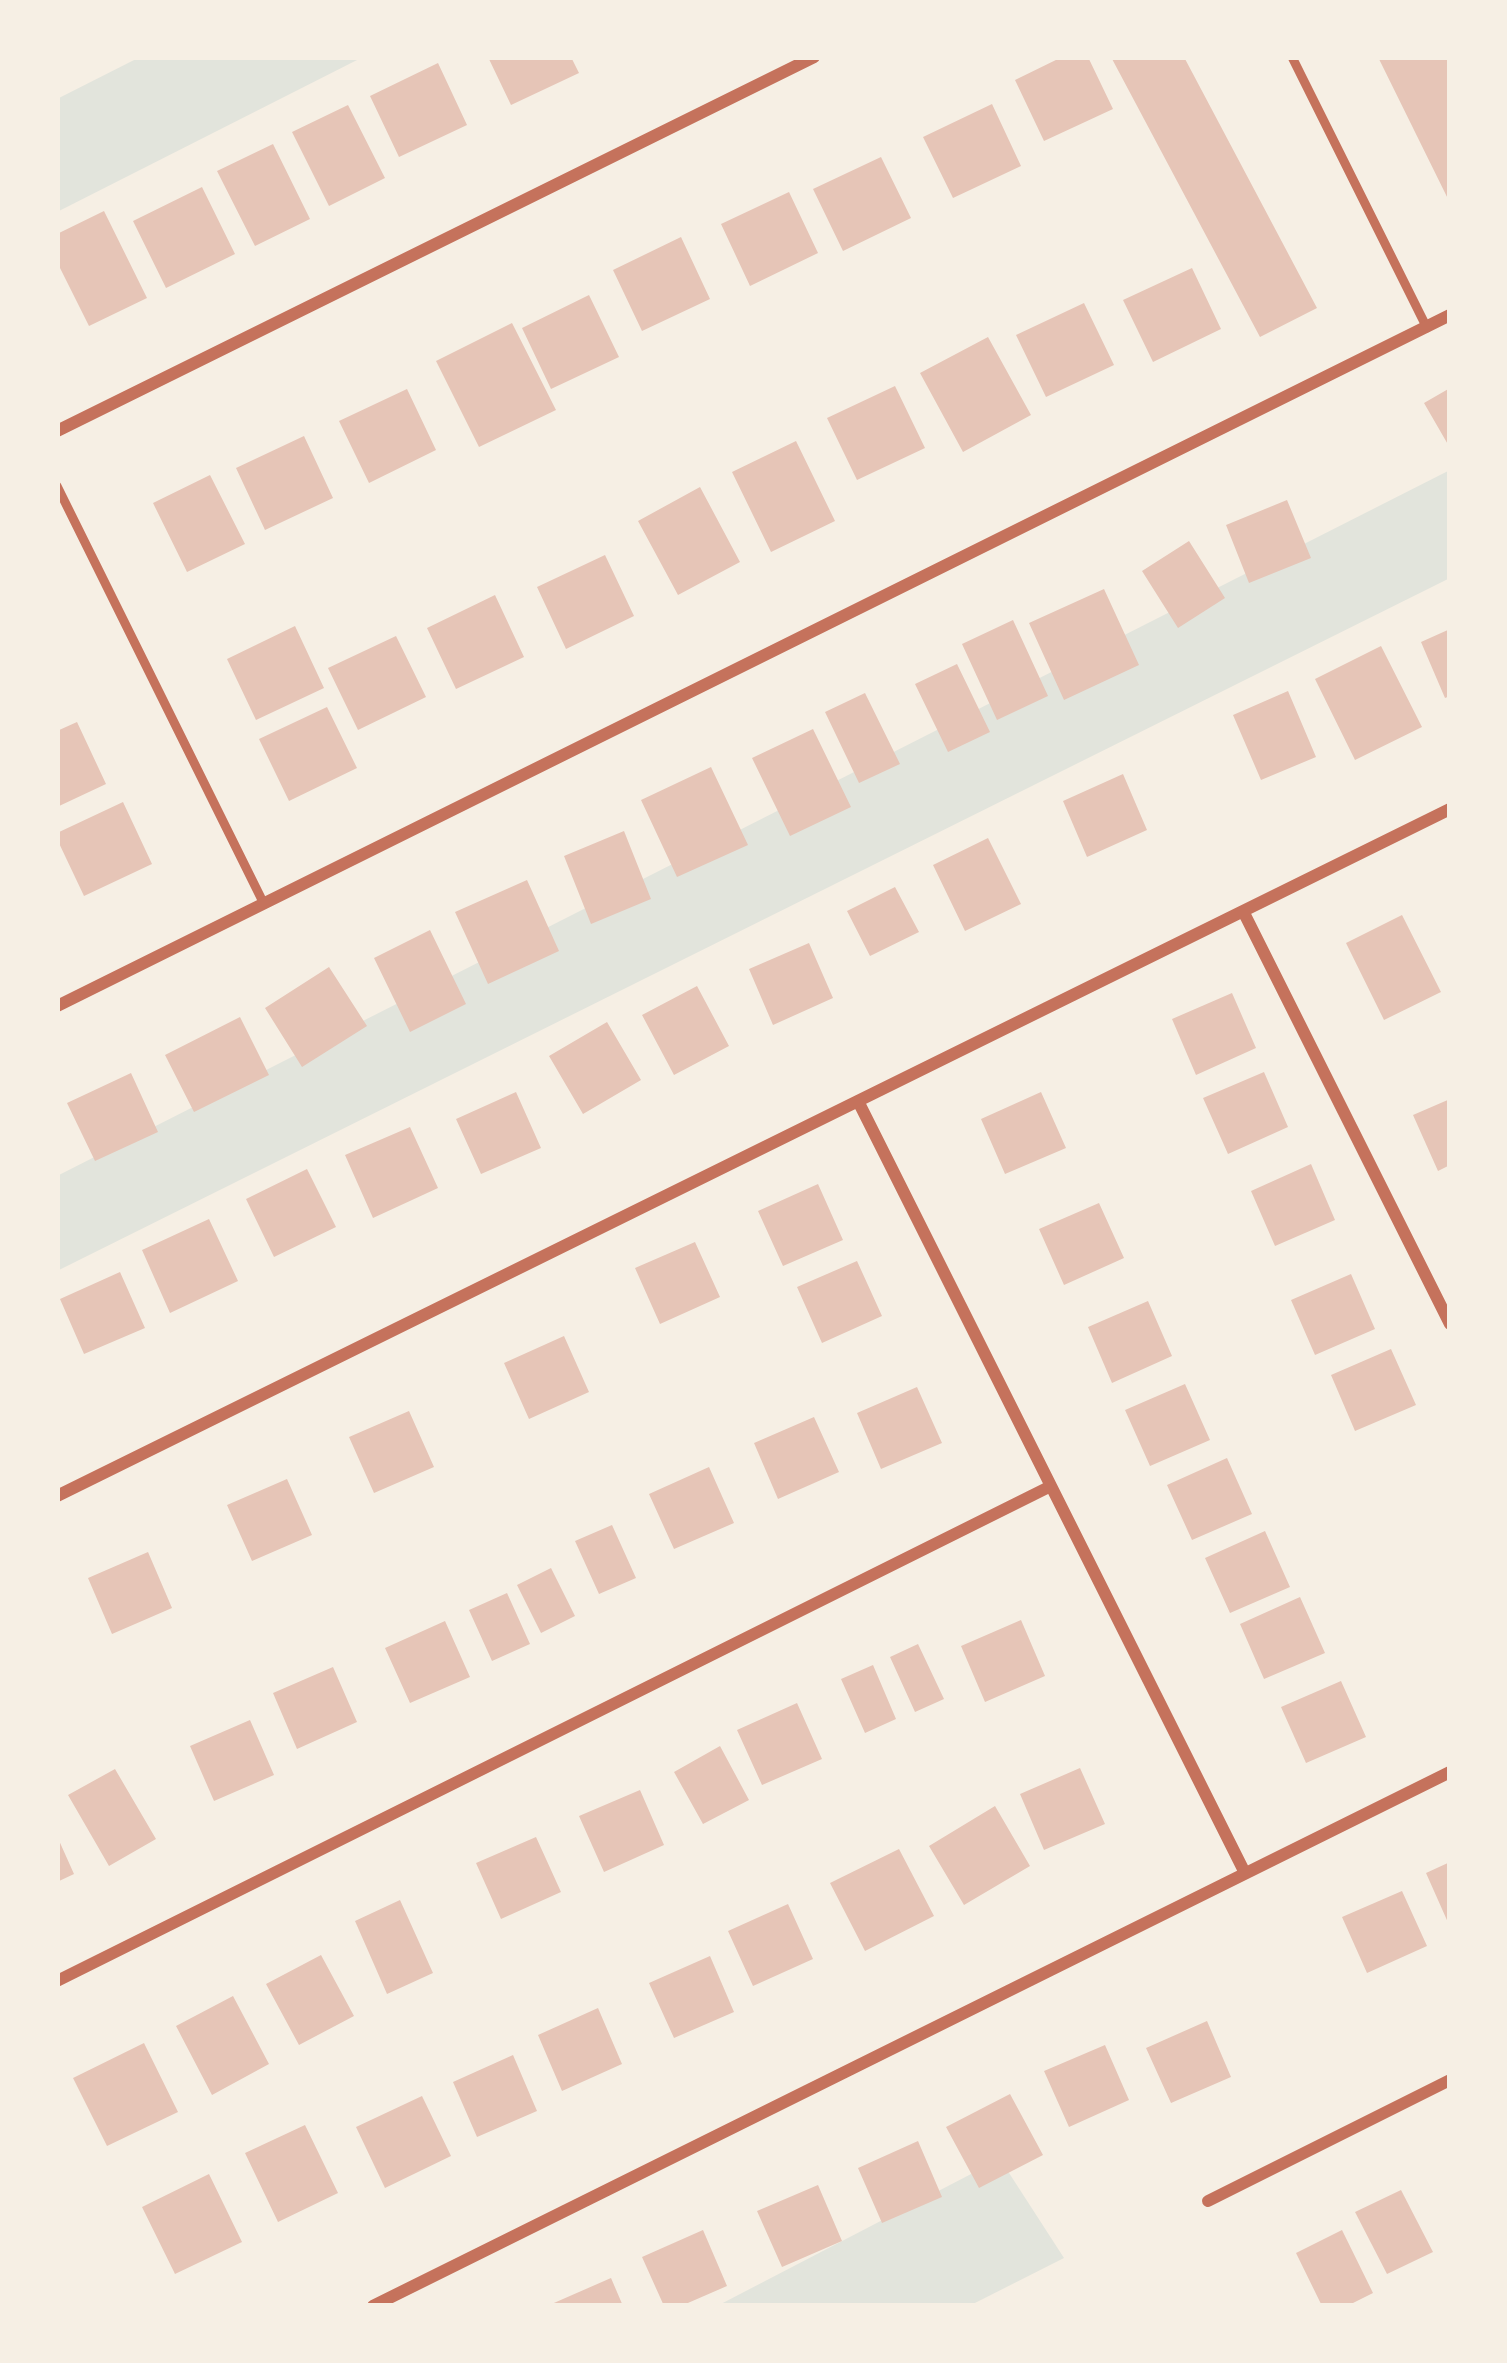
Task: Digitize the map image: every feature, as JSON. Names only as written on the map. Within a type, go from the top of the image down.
[{"type":"street","points":[[57,430],[814,57]]},
{"type":"street","points":[[57,1006],[1450,315]]},
{"type":"street","points":[[57,1496],[1450,809]]},
{"type":"street","points":[[1243,911],[1450,1324]]},
{"type":"street","points":[[858,1101],[1245,1873]]},
{"type":"street","points":[[1436,1295],[1450,1288]]},
{"type":"street","points":[[57,1981],[1051,1486]]},
{"type":"street","points":[[373,2306],[1450,1772]]},
{"type":"street","points":[[1208,2201],[1450,2080]]},
{"type":"lane","points":[[1292,57],[1427,328]]},
{"type":"lane","points":[[57,486],[264,904]]},
{"type":"shaded area","points":[[140,57],[363,57],[57,212],[57,99]]},
{"type":"shaded area","points":[[1450,470],[1450,578],[57,1271],[57,1176]]},
{"type":"shaded area","points":[[1000,2159],[1064,2258],[969,2306],[717,2306]]},
{"type":"building","points":[[488,57],[571,57],[579,73],[511,105]]},
{"type":"building","points":[[1062,57],[1088,57],[1113,109],[1044,141],[1015,80]]},
{"type":"building","points":[[1111,57],[1184,57],[1317,308],[1260,337]]},
{"type":"building","points":[[1378,57],[1450,60],[1450,203]]},
{"type":"building","points":[[438,63],[467,125],[399,157],[370,96]]},
{"type":"building","points":[[992,104],[1021,166],[953,198],[923,137]]},
{"type":"building","points":[[348,105],[385,178],[329,206],[292,132]]},
{"type":"building","points":[[273,144],[310,219],[255,246],[217,171]]},
{"type":"building","points":[[881,157],[911,218],[843,251],[813,189]]},
{"type":"building","points":[[202,187],[235,254],[166,288],[133,221]]},
{"type":"building","points":[[789,192],[818,253],[750,286],[721,224]]},
{"type":"building","points":[[104,211],[147,298],[89,326],[57,262],[57,234]]},
{"type":"building","points":[[681,237],[710,299],[642,331],[613,270]]},
{"type":"building","points":[[1192,268],[1221,329],[1153,362],[1123,300]]},
{"type":"building","points":[[589,295],[619,357],[551,389],[522,328]]},
{"type":"building","points":[[1084,303],[1114,365],[1046,397],[1016,335]]},
{"type":"building","points":[[512,323],[556,410],[479,447],[436,361]]},
{"type":"building","points":[[988,337],[1031,415],[963,452],[920,373]]},
{"type":"building","points":[[895,386],[925,448],[857,480],[827,418]]},
{"type":"building","points":[[1450,388],[1450,448],[1424,403]]},
{"type":"building","points":[[407,389],[436,450],[369,483],[339,421]]},
{"type":"building","points":[[304,436],[333,498],[265,530],[236,468]]},
{"type":"building","points":[[796,441],[835,521],[771,552],[732,472]]},
{"type":"building","points":[[210,475],[245,544],[187,572],[153,503]]},
{"type":"building","points":[[700,487],[740,562],[678,595],[638,521]]},
{"type":"building","points":[[1287,500],[1311,558],[1249,583],[1226,525]]},
{"type":"building","points":[[1189,541],[1225,598],[1178,628],[1142,571]]},
{"type":"building","points":[[605,555],[634,616],[566,649],[537,587]]},
{"type":"building","points":[[1104,589],[1139,665],[1064,700],[1029,623]]},
{"type":"building","points":[[495,595],[524,657],[456,689],[427,628]]},
{"type":"building","points":[[1013,620],[1048,696],[997,720],[962,644]]},
{"type":"building","points":[[295,626],[324,688],[256,720],[227,659]]},
{"type":"building","points":[[1450,629],[1450,696],[1445,698],[1421,642]]},
{"type":"building","points":[[396,636],[426,697],[358,730],[328,668]]},
{"type":"building","points":[[1381,646],[1422,727],[1355,760],[1315,679]]},
{"type":"building","points":[[957,664],[990,732],[948,752],[915,684]]},
{"type":"building","points":[[1288,691],[1316,757],[1261,780],[1233,715]]},
{"type":"building","points":[[865,693],[900,764],[859,783],[825,712]]},
{"type":"building","points":[[327,707],[357,768],[289,801],[259,739]]},
{"type":"building","points":[[77,722],[106,784],[57,807],[57,731]]},
{"type":"building","points":[[813,729],[851,807],[790,836],[752,758]]},
{"type":"building","points":[[711,767],[748,845],[677,877],[641,800]]},
{"type":"building","points":[[1123,774],[1147,830],[1087,857],[1063,801]]},
{"type":"building","points":[[123,802],[152,864],[84,896],[57,833]]},
{"type":"building","points":[[624,831],[651,899],[591,924],[564,856]]},
{"type":"building","points":[[988,838],[1021,904],[965,931],[933,865]]},
{"type":"building","points":[[527,880],[559,951],[488,984],[455,912]]},
{"type":"building","points":[[895,887],[919,932],[870,956],[847,911]]},
{"type":"building","points":[[1402,915],[1441,992],[1384,1020],[1346,943]]},
{"type":"building","points":[[430,930],[466,1004],[410,1032],[374,958]]},
{"type":"building","points":[[809,943],[833,998],[773,1025],[749,969]]},
{"type":"building","points":[[329,967],[367,1026],[302,1067],[265,1008]]},
{"type":"building","points":[[697,986],[729,1046],[674,1075],[642,1015]]},
{"type":"building","points":[[1232,993],[1256,1048],[1196,1075],[1172,1019]]},
{"type":"building","points":[[240,1017],[269,1075],[194,1112],[165,1055]]},
{"type":"building","points":[[607,1022],[641,1080],[583,1114],[549,1056]]},
{"type":"building","points":[[1264,1072],[1288,1127],[1228,1154],[1203,1098]]},
{"type":"building","points":[[131,1073],[158,1132],[95,1161],[67,1103]]},
{"type":"building","points":[[516,1092],[541,1148],[481,1174],[456,1119]]},
{"type":"building","points":[[1041,1092],[1066,1148],[1005,1174],[981,1119]]},
{"type":"building","points":[[1450,1099],[1450,1165],[1438,1171],[1413,1115]]},
{"type":"building","points":[[410,1127],[438,1188],[373,1218],[345,1155]]},
{"type":"building","points":[[1311,1164],[1335,1220],[1275,1246],[1251,1191]]},
{"type":"building","points":[[307,1169],[336,1227],[274,1257],[246,1199]]},
{"type":"building","points":[[818,1184],[843,1240],[783,1266],[758,1211]]},
{"type":"building","points":[[1099,1203],[1124,1258],[1064,1285],[1039,1229]]},
{"type":"building","points":[[209,1219],[238,1281],[170,1313],[142,1250]]},
{"type":"building","points":[[695,1242],[720,1297],[660,1324],[635,1268]]},
{"type":"building","points":[[857,1261],[882,1316],[822,1343],[797,1287]]},
{"type":"building","points":[[120,1272],[145,1328],[84,1354],[60,1299]]},
{"type":"building","points":[[1351,1274],[1375,1329],[1315,1355],[1291,1300]]},
{"type":"building","points":[[1148,1301],[1172,1356],[1112,1383],[1088,1327]]},
{"type":"building","points":[[564,1336],[589,1392],[529,1419],[504,1363]]},
{"type":"building","points":[[1391,1349],[1416,1405],[1355,1431],[1331,1375]]},
{"type":"building","points":[[1185,1384],[1210,1440],[1150,1466],[1125,1410]]},
{"type":"building","points":[[917,1387],[942,1443],[881,1469],[857,1413]]},
{"type":"building","points":[[409,1411],[434,1467],[374,1493],[349,1437]]},
{"type":"building","points":[[814,1417],[839,1472],[778,1499],[754,1443]]},
{"type":"building","points":[[1227,1458],[1252,1514],[1192,1540],[1167,1485]]},
{"type":"building","points":[[709,1467],[734,1523],[674,1549],[649,1494]]},
{"type":"building","points":[[287,1479],[312,1535],[252,1561],[227,1505]]},
{"type":"building","points":[[612,1525],[636,1578],[599,1594],[575,1541]]},
{"type":"building","points":[[1265,1531],[1290,1587],[1230,1613],[1205,1558]]},
{"type":"building","points":[[148,1552],[172,1608],[112,1634],[88,1578]]},
{"type":"building","points":[[551,1568],[575,1616],[541,1633],[517,1585]]},
{"type":"building","points":[[507,1593],[530,1644],[492,1661],[469,1610]]},
{"type":"building","points":[[1300,1597],[1325,1653],[1264,1679],[1240,1624]]},
{"type":"building","points":[[1021,1620],[1045,1676],[985,1702],[961,1646]]},
{"type":"building","points":[[445,1621],[470,1677],[410,1703],[385,1648]]},
{"type":"building","points":[[918,1644],[944,1699],[915,1712],[890,1657]]},
{"type":"building","points":[[873,1665],[896,1719],[865,1733],[841,1679]]},
{"type":"building","points":[[333,1667],[357,1722],[297,1749],[273,1693]]},
{"type":"building","points":[[1341,1681],[1366,1737],[1306,1763],[1281,1707]]},
{"type":"building","points":[[797,1703],[822,1759],[762,1785],[737,1730]]},
{"type":"building","points":[[250,1720],[274,1775],[214,1801],[190,1746]]},
{"type":"building","points":[[720,1746],[749,1800],[703,1824],[674,1772]]},
{"type":"building","points":[[1080,1768],[1105,1824],[1044,1850],[1020,1794]]},
{"type":"building","points":[[115,1769],[156,1839],[109,1866],[68,1795]]},
{"type":"building","points":[[640,1790],[664,1845],[604,1872],[579,1816]]},
{"type":"building","points":[[995,1806],[1030,1866],[964,1905],[929,1846]]},
{"type":"building","points":[[57,1836],[74,1874],[57,1882]]},
{"type":"building","points":[[536,1837],[561,1892],[501,1919],[476,1863]]},
{"type":"building","points":[[899,1849],[934,1916],[865,1951],[830,1883]]},
{"type":"building","points":[[1450,1862],[1450,1927],[1426,1873]]},
{"type":"building","points":[[1402,1891],[1427,1946],[1367,1973],[1342,1917]]},
{"type":"building","points":[[400,1900],[433,1973],[387,1994],[355,1921]]},
{"type":"building","points":[[788,1904],[813,1959],[753,1986],[728,1931]]},
{"type":"building","points":[[321,1955],[354,2016],[299,2045],[266,1984]]},
{"type":"building","points":[[710,1956],[734,2012],[674,2038],[649,1983]]},
{"type":"building","points":[[233,1996],[269,2064],[212,2095],[176,2026]]},
{"type":"building","points":[[598,2008],[622,2064],[562,2091],[538,2035]]},
{"type":"building","points":[[1207,2021],[1231,2077],[1171,2103],[1146,2048]]},
{"type":"building","points":[[144,2043],[178,2112],[107,2146],[73,2078]]},
{"type":"building","points":[[1105,2045],[1129,2100],[1069,2127],[1044,2071]]},
{"type":"building","points":[[513,2055],[537,2111],[477,2137],[453,2082]]},
{"type":"building","points":[[1010,2094],[1043,2155],[979,2188],[946,2127]]},
{"type":"building","points":[[422,2096],[451,2156],[385,2188],[356,2127]]},
{"type":"building","points":[[305,2125],[338,2193],[278,2222],[245,2153]]},
{"type":"building","points":[[918,2141],[942,2197],[882,2223],[858,2168]]},
{"type":"building","points":[[209,2174],[242,2242],[175,2274],[142,2207]]},
{"type":"building","points":[[818,2185],[842,2241],[782,2267],[757,2211]]},
{"type":"building","points":[[1401,2190],[1433,2252],[1387,2274],[1355,2212]]},
{"type":"building","points":[[703,2230],[727,2286],[681,2306],[664,2306],[642,2257]]},
{"type":"building","points":[[1342,2230],[1373,2293],[1347,2306],[1322,2306],[1296,2253]]},
{"type":"building","points":[[611,2278],[623,2306],[547,2306]]}]
